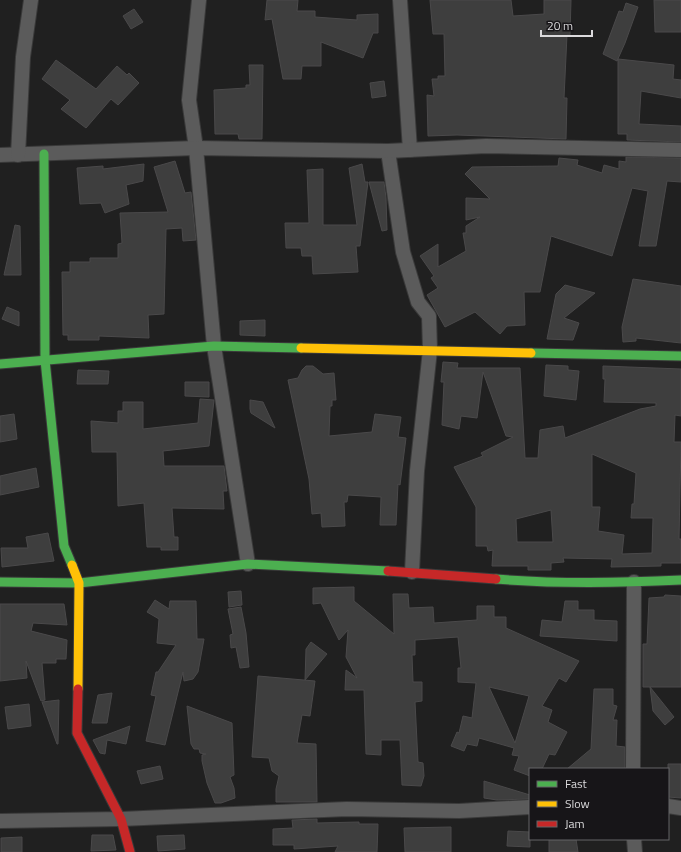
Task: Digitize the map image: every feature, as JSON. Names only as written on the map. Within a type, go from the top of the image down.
[{"type":"street","points":[[18,155],[23,57],[31,0]]},
{"type":"street","points":[[199,0],[189,100],[196,148],[214,346],[248,564]]},
{"type":"street","points":[[400,0],[410,150]]},
{"type":"street","points":[[0,155],[196,148],[388,151],[486,146],[681,150]]},
{"type":"street","points":[[388,151],[403,252],[418,302],[430,316],[430,350],[416,471],[412,572]]},
{"type":"street","points":[[44,154],[45,360],[64,546],[79,583],[77,733],[122,819],[130,852]]},
{"type":"street","points":[[0,364],[214,346],[681,356]]},
{"type":"street","points":[[0,582],[79,583],[248,564],[412,572],[524,581],[634,582],[681,580]]},
{"type":"street","points":[[633,768],[634,582]]},
{"type":"street","points":[[669,806],[681,808]]},
{"type":"street","points":[[0,821],[122,819],[340,810],[459,811],[529,807]]},
{"type":"street","points":[[634,840],[635,852]]},
{"type":"building","points":[[267,0],[298,0],[297,11],[315,11],[315,17],[357,20],[357,15],[378,14],[378,33],[373,33],[363,58],[321,42],[321,66],[302,66],[301,79],[283,79],[272,19],[265,20]]},
{"type":"building","points":[[430,0],[511,0],[513,16],[544,14],[544,0],[571,0],[570,35],[567,35],[564,98],[567,98],[566,139],[457,135],[428,136],[427,95],[434,96],[432,79],[438,79],[438,76],[445,76],[444,34],[433,34]]},
{"type":"building","points":[[654,0],[681,0],[681,32],[655,32]]},
{"type":"building","points":[[626,3],[638,7],[617,61],[603,54],[619,11],[623,12]]},
{"type":"building","points":[[134,9],[143,22],[131,29],[123,16]]},
{"type":"building","points":[[618,59],[674,65],[673,79],[681,80],[681,98],[641,91],[639,124],[681,126],[681,142],[627,140],[627,134],[618,134]]},
{"type":"building","points":[[56,60],[96,89],[117,66],[127,75],[129,73],[139,83],[118,105],[111,99],[86,128],[61,109],[70,100],[42,79]]},
{"type":"building","points":[[249,65],[263,65],[262,139],[239,139],[238,134],[215,134],[214,90],[246,88],[246,85],[250,85]]},
{"type":"building","points":[[384,81],[386,96],[372,98],[370,83]]},
{"type":"building","points":[[626,157],[681,158],[681,182],[667,181],[656,246],[639,246],[648,191],[632,188],[612,256],[551,236],[540,292],[524,292],[525,325],[507,326],[500,334],[475,312],[445,327],[427,295],[438,288],[431,278],[434,276],[420,256],[438,244],[438,267],[466,251],[463,233],[466,233],[466,226],[480,217],[466,220],[466,198],[490,199],[465,174],[472,167],[558,166],[559,158],[578,160],[577,165],[602,173],[604,165],[619,169],[619,161],[626,162]]},
{"type":"building","points":[[175,161],[185,193],[191,192],[196,240],[183,241],[182,228],[166,229],[164,314],[148,315],[149,338],[99,336],[99,340],[68,340],[68,335],[63,335],[62,272],[70,272],[70,262],[90,262],[90,258],[118,258],[118,244],[122,243],[120,213],[168,212],[154,167]]},
{"type":"building","points":[[144,164],[143,181],[126,185],[129,204],[105,213],[101,203],[80,204],[77,168],[103,166],[103,169]]},
{"type":"building","points":[[362,164],[365,182],[368,182],[360,246],[356,246],[358,272],[313,274],[312,256],[302,256],[301,248],[286,248],[285,223],[309,223],[307,170],[323,169],[323,225],[357,225],[349,168]]},
{"type":"building","points":[[369,182],[384,182],[387,230],[382,231]]},
{"type":"building","points":[[15,225],[20,226],[21,275],[4,275]]},
{"type":"building","points":[[633,279],[681,286],[681,343],[636,338],[636,341],[623,342],[622,327]]},
{"type":"building","points":[[565,285],[595,293],[564,318],[579,323],[573,340],[547,339],[556,294]]},
{"type":"building","points":[[7,307],[19,312],[19,326],[2,319]]},
{"type":"building","points":[[265,320],[265,336],[240,335],[240,321]]},
{"type":"building","points":[[443,362],[458,363],[457,368],[520,368],[525,458],[538,458],[540,430],[563,426],[565,438],[640,409],[656,406],[656,403],[604,402],[605,379],[603,379],[603,366],[681,369],[681,416],[675,415],[674,442],[681,442],[679,539],[681,539],[681,563],[661,563],[661,566],[611,567],[612,559],[563,558],[564,562],[551,563],[551,570],[528,570],[528,566],[492,566],[493,550],[488,551],[487,546],[476,546],[476,507],[454,467],[483,456],[481,453],[513,437],[506,436],[483,372],[477,418],[461,416],[459,429],[442,425],[444,382],[441,382]],"holes":[[[592,454],[636,473],[634,504],[632,504],[631,518],[653,518],[652,553],[622,554],[624,535],[598,531],[600,507],[592,507]],[[551,510],[553,542],[517,542],[516,519]]]},
{"type":"building","points":[[546,365],[568,366],[568,370],[579,371],[576,400],[544,396]]},
{"type":"building","points":[[306,366],[313,366],[323,374],[334,373],[336,400],[332,400],[332,406],[330,406],[329,436],[372,432],[375,414],[401,417],[398,437],[406,438],[400,485],[398,484],[396,525],[380,525],[381,497],[348,495],[347,502],[344,502],[345,526],[322,527],[321,513],[312,514],[309,479],[288,380],[298,378]]},
{"type":"building","points":[[78,370],[109,371],[108,384],[77,384]]},
{"type":"building","points":[[185,382],[209,382],[209,397],[185,396]]},
{"type":"building","points":[[200,399],[214,400],[209,446],[163,451],[164,466],[224,466],[227,491],[223,491],[224,509],[172,508],[174,537],[178,537],[178,550],[161,550],[161,547],[147,547],[144,503],[118,506],[117,452],[92,452],[91,421],[118,423],[118,411],[123,411],[123,402],[143,402],[143,429],[198,423]]},
{"type":"building","points":[[250,400],[263,402],[275,428],[251,413]]},
{"type":"building","points":[[14,414],[17,439],[0,442],[0,416]]},
{"type":"building","points":[[36,468],[39,487],[0,495],[0,476]]},
{"type":"building","points":[[48,533],[54,561],[2,567],[1,548],[28,548],[26,537]]},
{"type":"building","points":[[354,587],[354,601],[394,634],[393,594],[408,594],[409,608],[433,607],[434,623],[477,620],[477,606],[494,606],[494,617],[506,617],[506,628],[579,661],[566,682],[559,678],[542,706],[552,710],[548,722],[567,732],[555,755],[549,754],[542,768],[529,768],[529,776],[514,770],[519,756],[512,755],[514,748],[479,738],[477,746],[467,744],[464,751],[451,746],[457,732],[459,733],[463,716],[472,718],[476,683],[458,682],[458,668],[461,668],[458,637],[415,640],[415,655],[412,655],[413,682],[422,682],[422,701],[415,702],[418,762],[423,763],[424,776],[421,786],[402,785],[400,740],[381,740],[381,755],[366,754],[364,690],[345,690],[346,670],[357,678],[346,657],[348,630],[339,640],[321,603],[313,604],[313,588]],"holes":[[[489,687],[529,696],[515,743]]]},
{"type":"building","points":[[241,591],[242,605],[229,607],[228,592]]},
{"type":"building","points":[[665,595],[681,596],[681,687],[643,687],[643,644],[647,644],[649,598],[664,597]]},
{"type":"building","points":[[155,600],[169,609],[170,601],[196,601],[197,639],[204,639],[198,672],[193,679],[184,681],[183,672],[165,745],[146,741],[156,696],[151,695],[156,672],[158,672],[176,645],[157,643],[159,619],[147,612]]},
{"type":"building","points":[[565,601],[578,601],[578,610],[594,610],[594,620],[617,621],[617,641],[540,636],[542,620],[562,622]]},
{"type":"building","points":[[0,604],[64,604],[67,625],[33,623],[31,631],[67,640],[66,659],[56,659],[56,663],[42,663],[45,700],[41,701],[26,661],[27,678],[0,681]]},
{"type":"building","points":[[241,607],[246,633],[249,667],[240,668],[236,647],[231,648],[230,635],[233,634],[228,609]]},
{"type":"building","points":[[311,642],[327,654],[305,680],[306,649]]},
{"type":"building","points":[[258,676],[315,681],[310,716],[302,715],[297,743],[316,744],[317,802],[276,802],[276,789],[279,776],[272,771],[269,758],[252,757]]},
{"type":"building","points":[[650,687],[674,717],[665,725],[653,711]]},
{"type":"building","points":[[594,689],[613,689],[613,705],[617,706],[613,720],[617,720],[616,746],[625,747],[625,768],[568,768],[591,749]]},
{"type":"building","points":[[112,693],[107,723],[92,723],[98,695]]},
{"type":"building","points":[[59,700],[58,744],[57,744],[42,702]]},
{"type":"building","points":[[29,704],[31,726],[8,729],[5,707]]},
{"type":"building","points":[[187,706],[232,723],[234,775],[230,777],[234,788],[235,798],[221,803],[215,803],[207,783],[202,761],[202,755],[206,754],[200,753],[199,749],[194,749],[191,744]]},
{"type":"building","points":[[130,726],[126,744],[107,740],[105,754],[100,753],[93,740]]},
{"type":"building","points":[[668,764],[681,764],[681,798],[669,797]]},
{"type":"building","points":[[160,766],[163,779],[141,784],[137,771]]},
{"type":"building","points":[[484,781],[529,795],[529,799],[497,800],[484,798]]},
{"type":"building","points":[[317,819],[317,823],[359,822],[359,824],[378,824],[377,852],[335,852],[338,846],[294,849],[294,845],[273,845],[273,829],[293,828],[292,820]]},
{"type":"building","points":[[451,827],[451,852],[405,852],[404,828]]},
{"type":"building","points":[[508,831],[529,832],[530,847],[507,846]]},
{"type":"building","points":[[92,835],[113,835],[116,850],[91,851]]},
{"type":"building","points":[[184,835],[185,849],[158,851],[157,836]]},
{"type":"building","points":[[22,837],[22,852],[1,852],[1,838]]},
{"type":"building","points":[[549,840],[576,840],[578,852],[549,852]]},
{"type":"traffic: fast","points":[[44,154],[45,360],[64,546],[72,565]]},
{"type":"traffic: fast","points":[[0,364],[214,346],[301,348]]},
{"type":"traffic: fast","points":[[531,353],[681,356]]},
{"type":"traffic: fast","points":[[0,582],[79,583],[248,564],[388,571]]},
{"type":"traffic: fast","points":[[496,579],[542,582],[635,582],[681,580]]},
{"type":"traffic: slow","points":[[301,348],[531,353]]},
{"type":"traffic: slow","points":[[72,565],[79,583],[78,689]]},
{"type":"traffic: jam","points":[[388,571],[496,579]]},
{"type":"traffic: jam","points":[[78,689],[77,733],[121,819],[130,852]]}]
